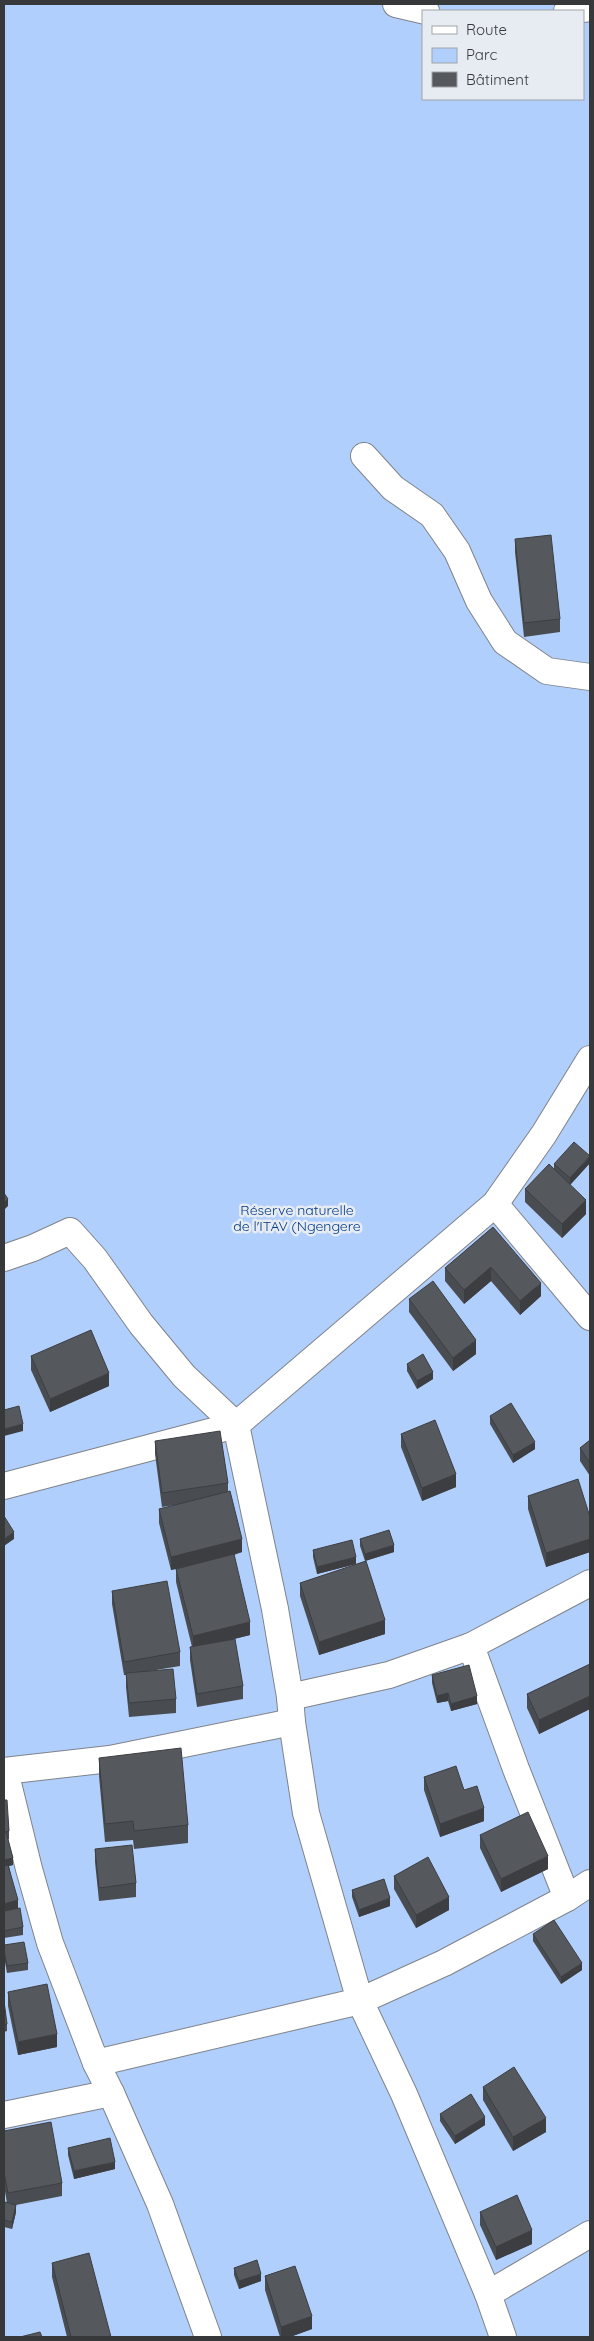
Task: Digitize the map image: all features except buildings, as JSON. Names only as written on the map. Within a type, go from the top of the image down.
[{"type":"street","points":[[396,4],[422,10]]},
{"type":"street","points":[[575,10],[590,8]]},
{"type":"street","points":[[364,456],[393,488],[432,515],[457,551],[479,601],[505,642],[547,671],[590,677]]},
{"type":"street","points":[[4,1486],[236,1424],[495,1204],[544,1134],[590,1060]]},
{"type":"street","points":[[495,1204],[590,1317]]},
{"type":"street","points":[[4,1258],[70,1232],[95,1259],[147,1332],[184,1376],[236,1424],[275,1609],[306,1813],[360,2001],[404,2094],[488,2294],[503,2337]]},
{"type":"street","points":[[208,2337],[160,2204],[96,2063],[50,1942],[28,1870],[4,1771],[110,1759],[291,1709],[471,1646],[590,1584]]},
{"type":"street","points":[[471,1646],[516,1769],[567,1898]]},
{"type":"street","points":[[96,2063],[360,2001],[444,1963],[567,1898],[590,1883]]},
{"type":"street","points":[[4,2115],[110,2093]]},
{"type":"street","points":[[488,2294],[590,2234]]},
{"type":"green space","name":"Réserve naturelle de l'ITAV (Ngengere","points":[[4,4],[590,4],[590,2337],[4,2337]]}]
